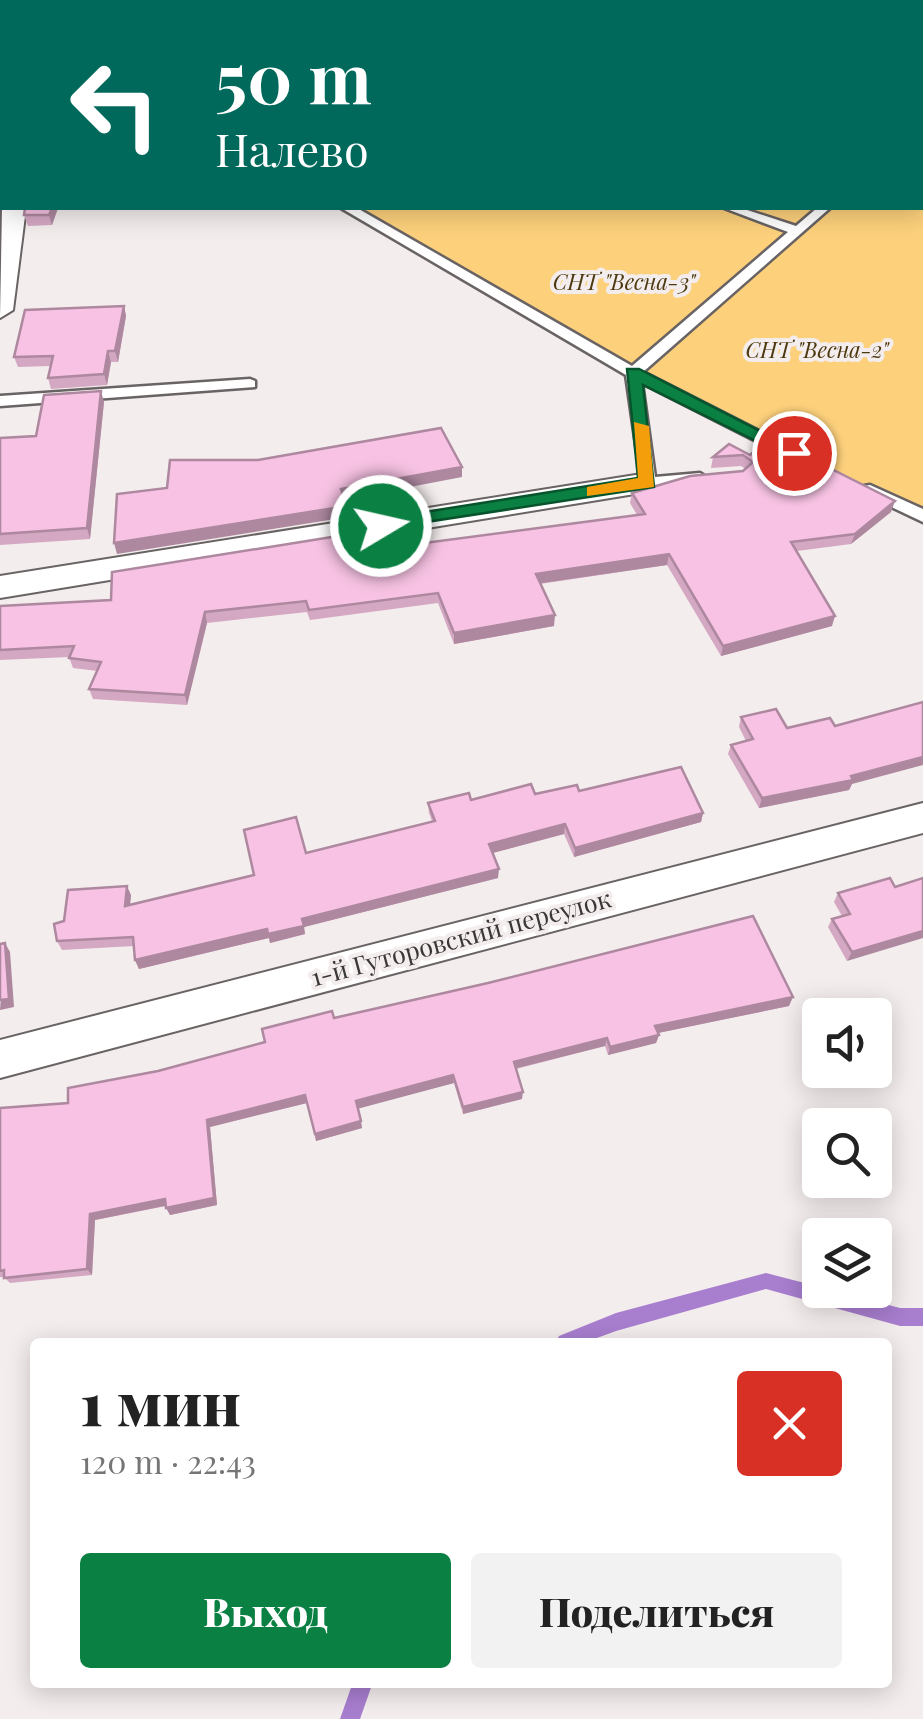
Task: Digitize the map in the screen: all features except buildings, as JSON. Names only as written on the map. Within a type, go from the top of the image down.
[{"type":"street","points":[[0,310],[14,210]]},
{"type":"street","points":[[0,587],[648,483]]},
{"type":"street","name":"1-й Гуторовский переулок","points":[[0,1059],[923,818]]},
{"type":"lane","points":[[351,210],[633,373],[804,457]]},
{"type":"lane","points":[[736,210],[798,230]]},
{"type":"lane","points":[[633,373],[822,210]]},
{"type":"lane","points":[[633,373],[648,483],[721,476]]},
{"type":"lane","points":[[0,401],[250,384]]},
{"type":"lane","points":[[855,482],[923,516]]},
{"type":"green space","points":[[344,210],[923,210],[923,520],[633,373]]},
{"type":"waterway","points":[[575,1338],[616,1322],[766,1281],[900,1317],[923,1317]]},
{"type":"waterway","points":[[350,1719],[361,1688]]},
{"type":"slow traffic","points":[[594,491],[648,483],[640,426]]},
{"type":"route","points":[[381,526],[648,483],[633,373],[794,453]]},
{"type":"park label","name":"СНТ \"Весна-3\"","points":[[624,282]]},
{"type":"park label","name":"СНТ \"Весна-2\"","points":[[817,350]]}]
